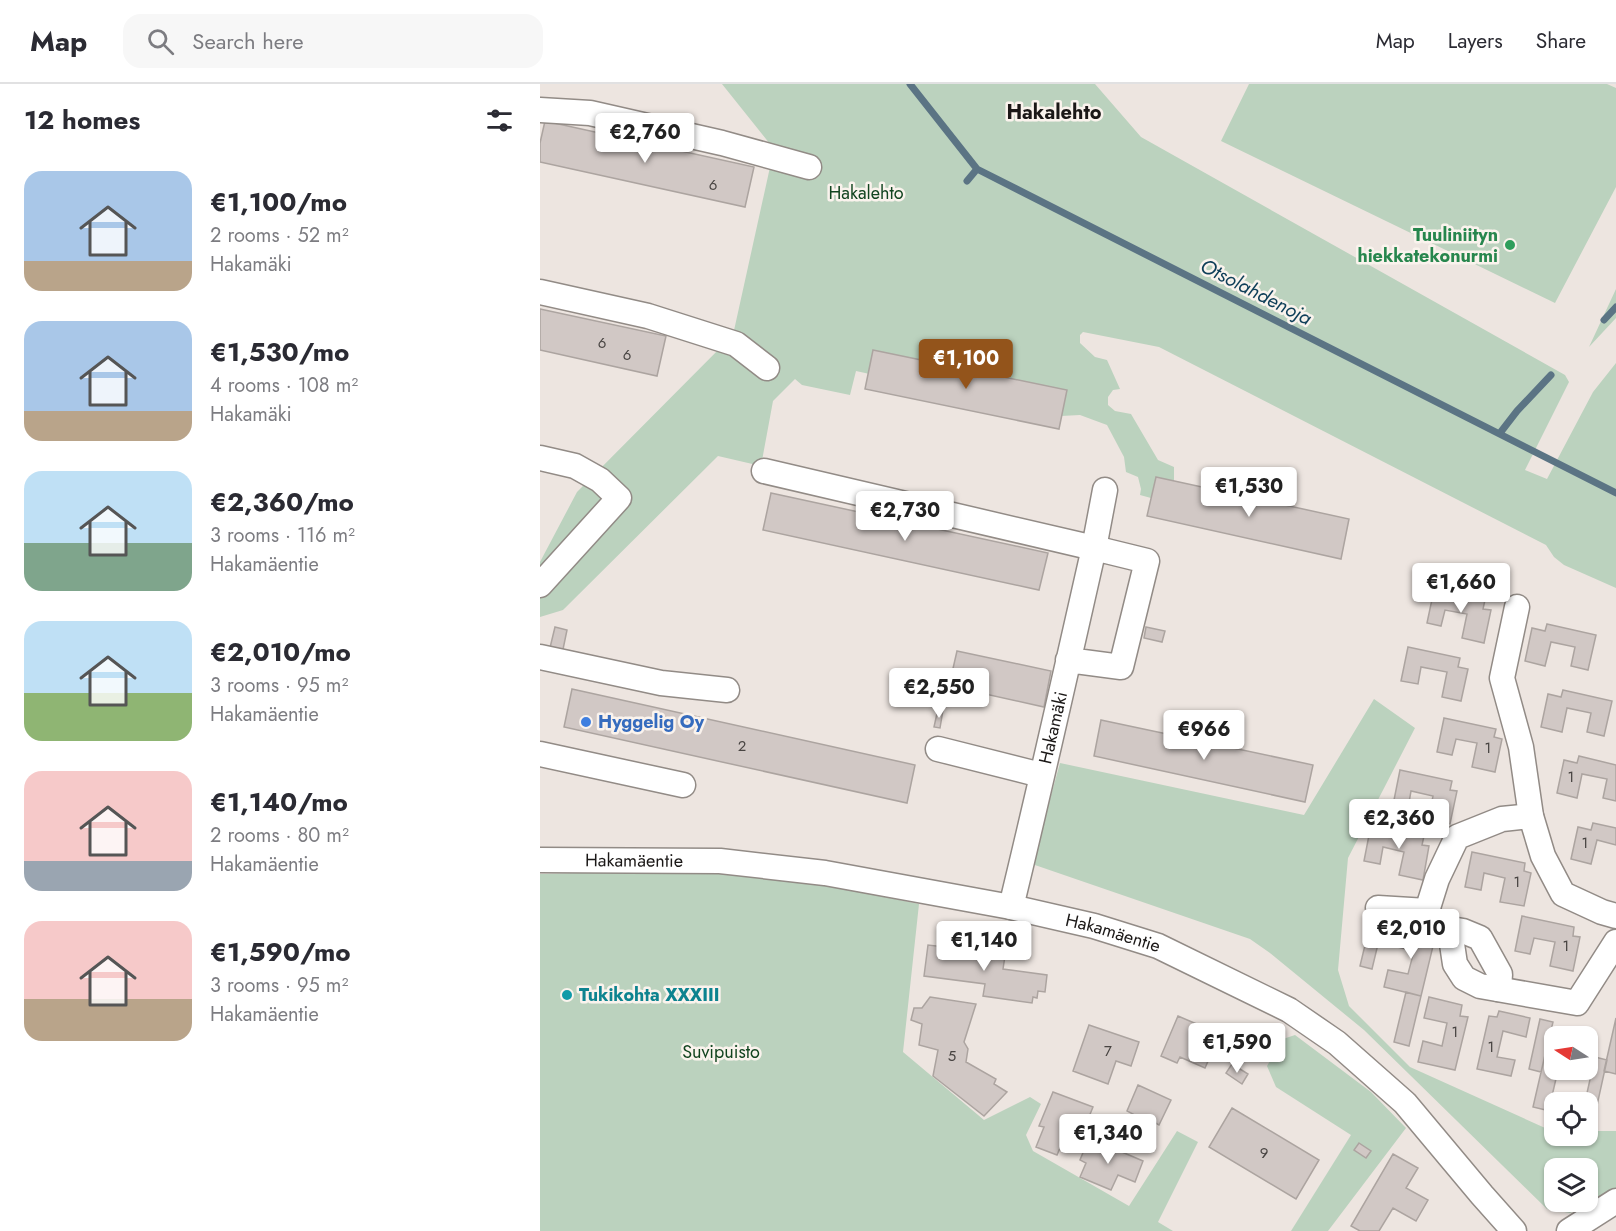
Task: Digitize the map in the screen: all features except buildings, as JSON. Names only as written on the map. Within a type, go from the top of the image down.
[{"type":"street","points":[[540,110],[590,113],[722,143],[809,167]]},
{"type":"street","points":[[540,292],[648,316],[736,344],[767,368]]},
{"type":"street","points":[[540,458],[575,466],[600,480],[619,498],[540,585]]},
{"type":"street","points":[[764,471],[1147,561],[1121,667],[1068,660]]},
{"type":"street","name":"Hakamäki","points":[[1011,907],[1095,548],[1105,490]]},
{"type":"street","points":[[1517,607],[1502,678],[1521,747],[1531,816],[1543,856],[1563,894],[1616,916]]},
{"type":"street","points":[[540,657],[661,683],[727,690]]},
{"type":"street","points":[[938,749],[1041,775]]},
{"type":"street","points":[[540,754],[683,785]]},
{"type":"street","points":[[1427,911],[1437,879],[1457,837],[1502,819],[1531,816]]},
{"type":"street","name":"Hakamäentie","points":[[540,860],[720,861],[825,873],[1011,907],[1094,926],[1158,946],[1289,1010],[1337,1043],[1404,1103],[1514,1231]]},
{"type":"street","points":[[1378,908],[1427,911],[1436,922],[1445,928],[1463,931],[1480,938],[1500,974],[1499,989]]},
{"type":"street","points":[[1445,928],[1452,944],[1455,964],[1464,978],[1480,986],[1578,1003],[1616,942]]},
{"type":"street","points":[[1569,1231],[1616,1201]]},
{"type":"green space","points":[[722,84],[1095,84],[1141,137],[1565,375],[1569,382],[1525,470],[1547,479],[1593,392],[1616,363],[1616,588],[1564,565],[1554,557],[1546,545],[1159,347],[1083,332],[1080,335],[1080,343],[1095,357],[1107,360],[1120,389],[1113,390],[1108,397],[1108,405],[1115,411],[1131,414],[1158,460],[1174,467],[1174,481],[1156,477],[1151,498],[1140,495],[1138,477],[1126,472],[1124,457],[1107,425],[1080,415],[1061,416],[856,371],[850,395],[802,385],[795,379],[773,401],[761,466],[718,456],[563,610],[540,617],[540,562],[577,492],[733,335],[774,149]]},
{"type":"green space","name":"Tuuliniityn hiekkatekonurmi","points":[[1249,84],[1607,84],[1616,88],[1616,187],[1555,303],[1221,141]]},
{"type":"green space","points":[[1616,289],[1616,318],[1589,347]]},
{"type":"green space","points":[[1374,699],[1415,728],[1348,858],[1338,970],[1349,1006],[1410,1067],[1544,1127],[1544,1146],[1598,1146],[1598,1131],[1616,1131],[1616,1188],[1598,1200],[1598,1158],[1544,1158],[1544,1206],[1364,1030],[1250,939],[1032,864],[1060,763],[1304,815]]},
{"type":"green space","name":"Suvipuisto","points":[[683,870],[777,875],[919,904],[903,1052],[984,1120],[1030,1097],[1041,1104],[1026,1135],[1033,1151],[1129,1206],[1177,1131],[1198,1142],[1158,1222],[1173,1231],[540,1231],[540,874]]},
{"type":"green space","points":[[1295,1035],[1371,1092],[1406,1128],[1328,1231],[1291,1231],[1351,1135],[1276,1087],[1267,1066],[1283,1039]]},
{"type":"waterway","name":"Otsolahdenoja","points":[[910,84],[977,169],[1616,493]]},
{"type":"waterway","points":[[967,181],[977,169]]},
{"type":"waterway","points":[[1604,320],[1616,307]]},
{"type":"waterway","points":[[1500,433],[1551,375]]},
{"type":"place","name":"Tuuliniityn hiekkatekonurmi","points":[[1510,245]]},
{"type":"place","name":"Hyggelig Oy","points":[[586,722]]},
{"type":"place","name":"Tukikohta XXXIII","points":[[567,995]]},
{"type":"district","name":"Hakalehto","points":[[1054,112]]}]
